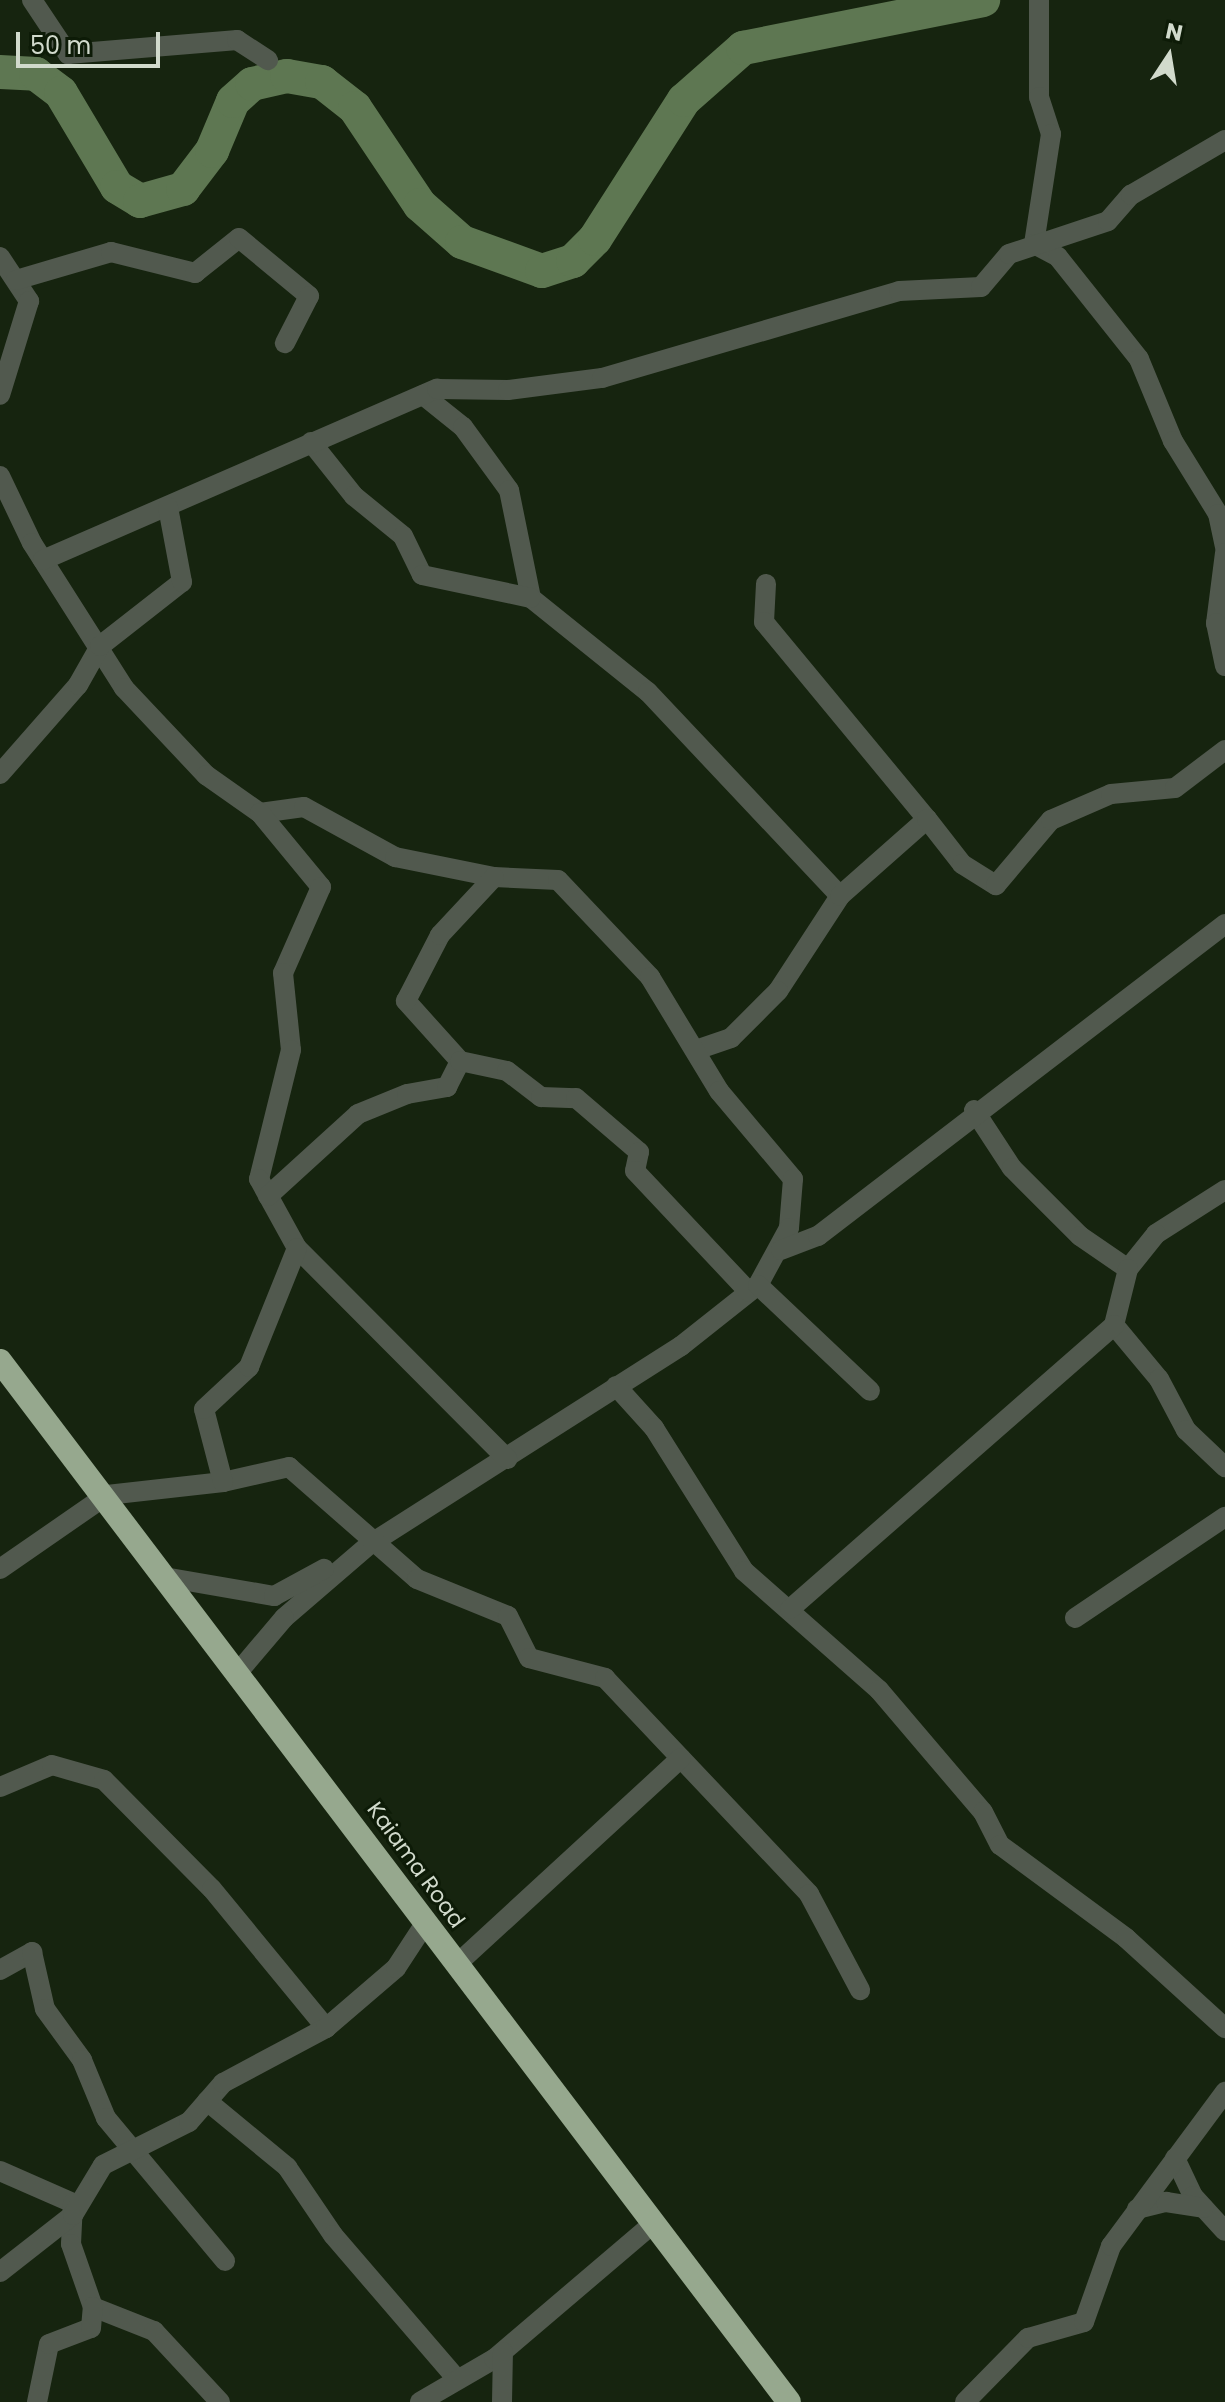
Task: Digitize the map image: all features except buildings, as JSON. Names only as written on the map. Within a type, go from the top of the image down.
[{"type":"highway","name":"Kaiama Road","points":[[0,1361],[170,1578],[650,2226],[789,2402]]},
{"type":"street","points":[[32,0],[68,54],[237,40],[268,60]]},
{"type":"street","points":[[1034,244],[1051,134],[1039,97],[1039,0]]},
{"type":"street","points":[[43,560],[423,395],[602,378],[899,291],[981,287],[1009,254],[1108,221],[1131,195],[1225,140]]},
{"type":"street","points":[[16,280],[111,252],[195,273],[239,238],[309,296],[285,343]]},
{"type":"street","points":[[1034,244],[1058,257],[1139,359],[1173,441],[1218,514],[1225,551],[1216,623],[1225,666]]},
{"type":"street","points":[[0,257],[29,301],[0,395]]},
{"type":"street","points":[[423,395],[463,427],[509,490],[531,598]]},
{"type":"street","points":[[311,442],[354,496],[403,536],[422,575],[531,598],[648,692],[840,896]]},
{"type":"street","points":[[0,476],[43,560],[124,688],[206,775],[260,813],[321,887],[283,973],[291,1050],[259,1179],[297,1248],[507,1459]]},
{"type":"street","points":[[0,774],[78,685],[100,646],[182,582],[168,507]]},
{"type":"street","points":[[766,584],[764,622],[962,864],[996,885],[1051,820],[1111,794],[1175,788],[1225,750]]},
{"type":"street","points":[[170,1578],[274,1596],[370,1544],[507,1459],[753,1288],[781,1250],[793,1179],[719,1091],[699,1049],[641,965],[558,880],[494,877],[395,857],[304,807],[260,813]]},
{"type":"street","points":[[699,1049],[731,1038],[778,991],[840,896],[927,819]]},
{"type":"street","points":[[494,877],[440,935],[406,1001],[460,1061],[507,1071],[541,1097],[576,1098],[639,1152],[635,1171],[753,1288],[870,1391]]},
{"type":"street","points":[[781,1250],[818,1236],[974,1110],[1225,924]]},
{"type":"street","points":[[268,1196],[358,1114],[407,1094],[447,1087],[460,1061]]},
{"type":"street","points":[[974,1110],[1012,1168],[1080,1236],[1128,1269]]},
{"type":"street","points":[[790,1609],[1114,1325],[1128,1269],[1156,1234],[1225,1190]]},
{"type":"street","points":[[223,1482],[204,1409],[249,1367],[297,1248]]},
{"type":"street","points":[[1114,1325],[1159,1379],[1186,1430],[1225,1467]]},
{"type":"street","points":[[616,1386],[654,1428],[670,1464],[744,1571],[879,1690],[983,1812],[1000,1845],[1126,1938],[1225,2028]]},
{"type":"street","points":[[0,1569],[107,1495],[223,1482],[289,1467],[370,1544],[417,1579],[508,1616],[529,1658],[605,1678],[809,1894],[860,1990]]},
{"type":"street","points":[[1075,1618],[1225,1517]]},
{"type":"street","points":[[239,1671],[284,1618],[370,1544]]},
{"type":"street","points":[[457,1964],[681,1758]]},
{"type":"street","points":[[0,1787],[52,1765],[104,1780],[212,1889],[326,2028]]},
{"type":"street","points":[[0,2272],[73,2215],[103,2165],[189,2122],[223,2083],[326,2028],[396,1968],[426,1922]]},
{"type":"street","points":[[0,1970],[32,1952],[45,2009],[82,2060],[106,2118],[138,2148],[225,2261]]},
{"type":"street","points":[[965,2402],[1028,2338],[1084,2322],[1099,2266],[1137,2209],[1225,2092]]},
{"type":"street","points":[[207,2101],[287,2167],[333,2235],[457,2379]]},
{"type":"street","points":[[1175,2158],[1204,2208],[1225,2231]]},
{"type":"street","points":[[0,2171],[73,2203],[71,2244],[93,2307],[91,2328],[49,2344],[37,2402]]},
{"type":"street","points":[[1137,2209],[1166,2202],[1204,2208]]},
{"type":"street","points":[[420,2402],[503,2352],[650,2226]]},
{"type":"street","points":[[93,2307],[154,2331],[220,2402]]},
{"type":"street","points":[[502,2402],[503,2352]]},
{"type":"waterway","points":[[0,72],[36,74],[61,93],[117,187],[140,201],[183,189],[212,151],[233,101],[252,84],[287,76],[322,82],[355,108],[420,205],[462,242],[542,271],[573,261],[595,239],[684,100],[743,48],[983,0]]}]
